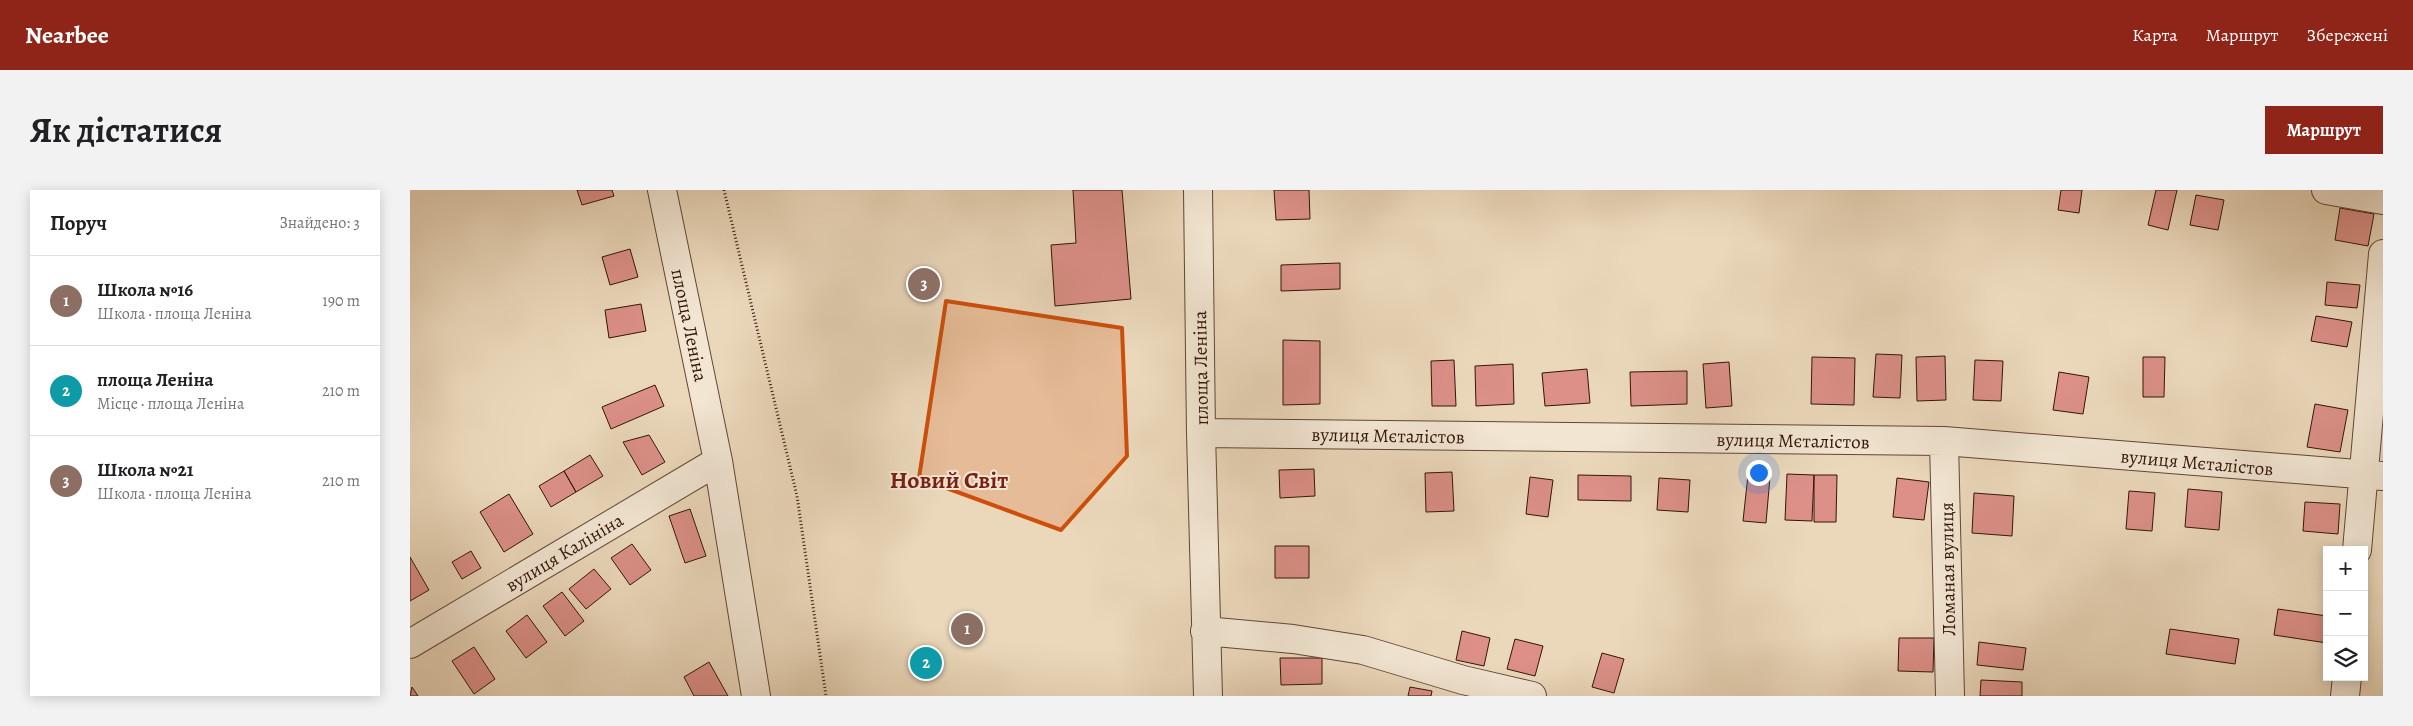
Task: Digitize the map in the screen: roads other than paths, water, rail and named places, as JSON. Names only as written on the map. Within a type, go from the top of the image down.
[{"type":"street","name":"площа Леніна","points":[[662,190],[718,461],[756,696]]},
{"type":"street","name":"площа Леніна","points":[[1198,190],[1201,434],[1208,696]]},
{"type":"street","points":[[2326,190],[2383,200]]},
{"type":"street","points":[[2358,546],[2373,476],[2383,254]]},
{"type":"street","name":"вулиця Мєталістов","points":[[1201,434],[1944,441],[2373,476]]},
{"type":"street","name":"Ломаная вулиця","points":[[1944,441],[1950,696]]},
{"type":"street","name":"вулиця Калініна","points":[[410,644],[718,461]]},
{"type":"street","points":[[1205,631],[1293,639],[1363,650],[1463,680],[1532,696]]},
{"type":"street","points":[[2345,696],[2346,681]]},
{"type":"place","name":"Школа №21","points":[[924,284]]},
{"type":"place","name":"Школа №16","points":[[967,629]]},
{"type":"place","name":"площа Леніна","points":[[926,663]]},
{"type":"district","name":"Новий Світ","points":[[949,480]]}]
